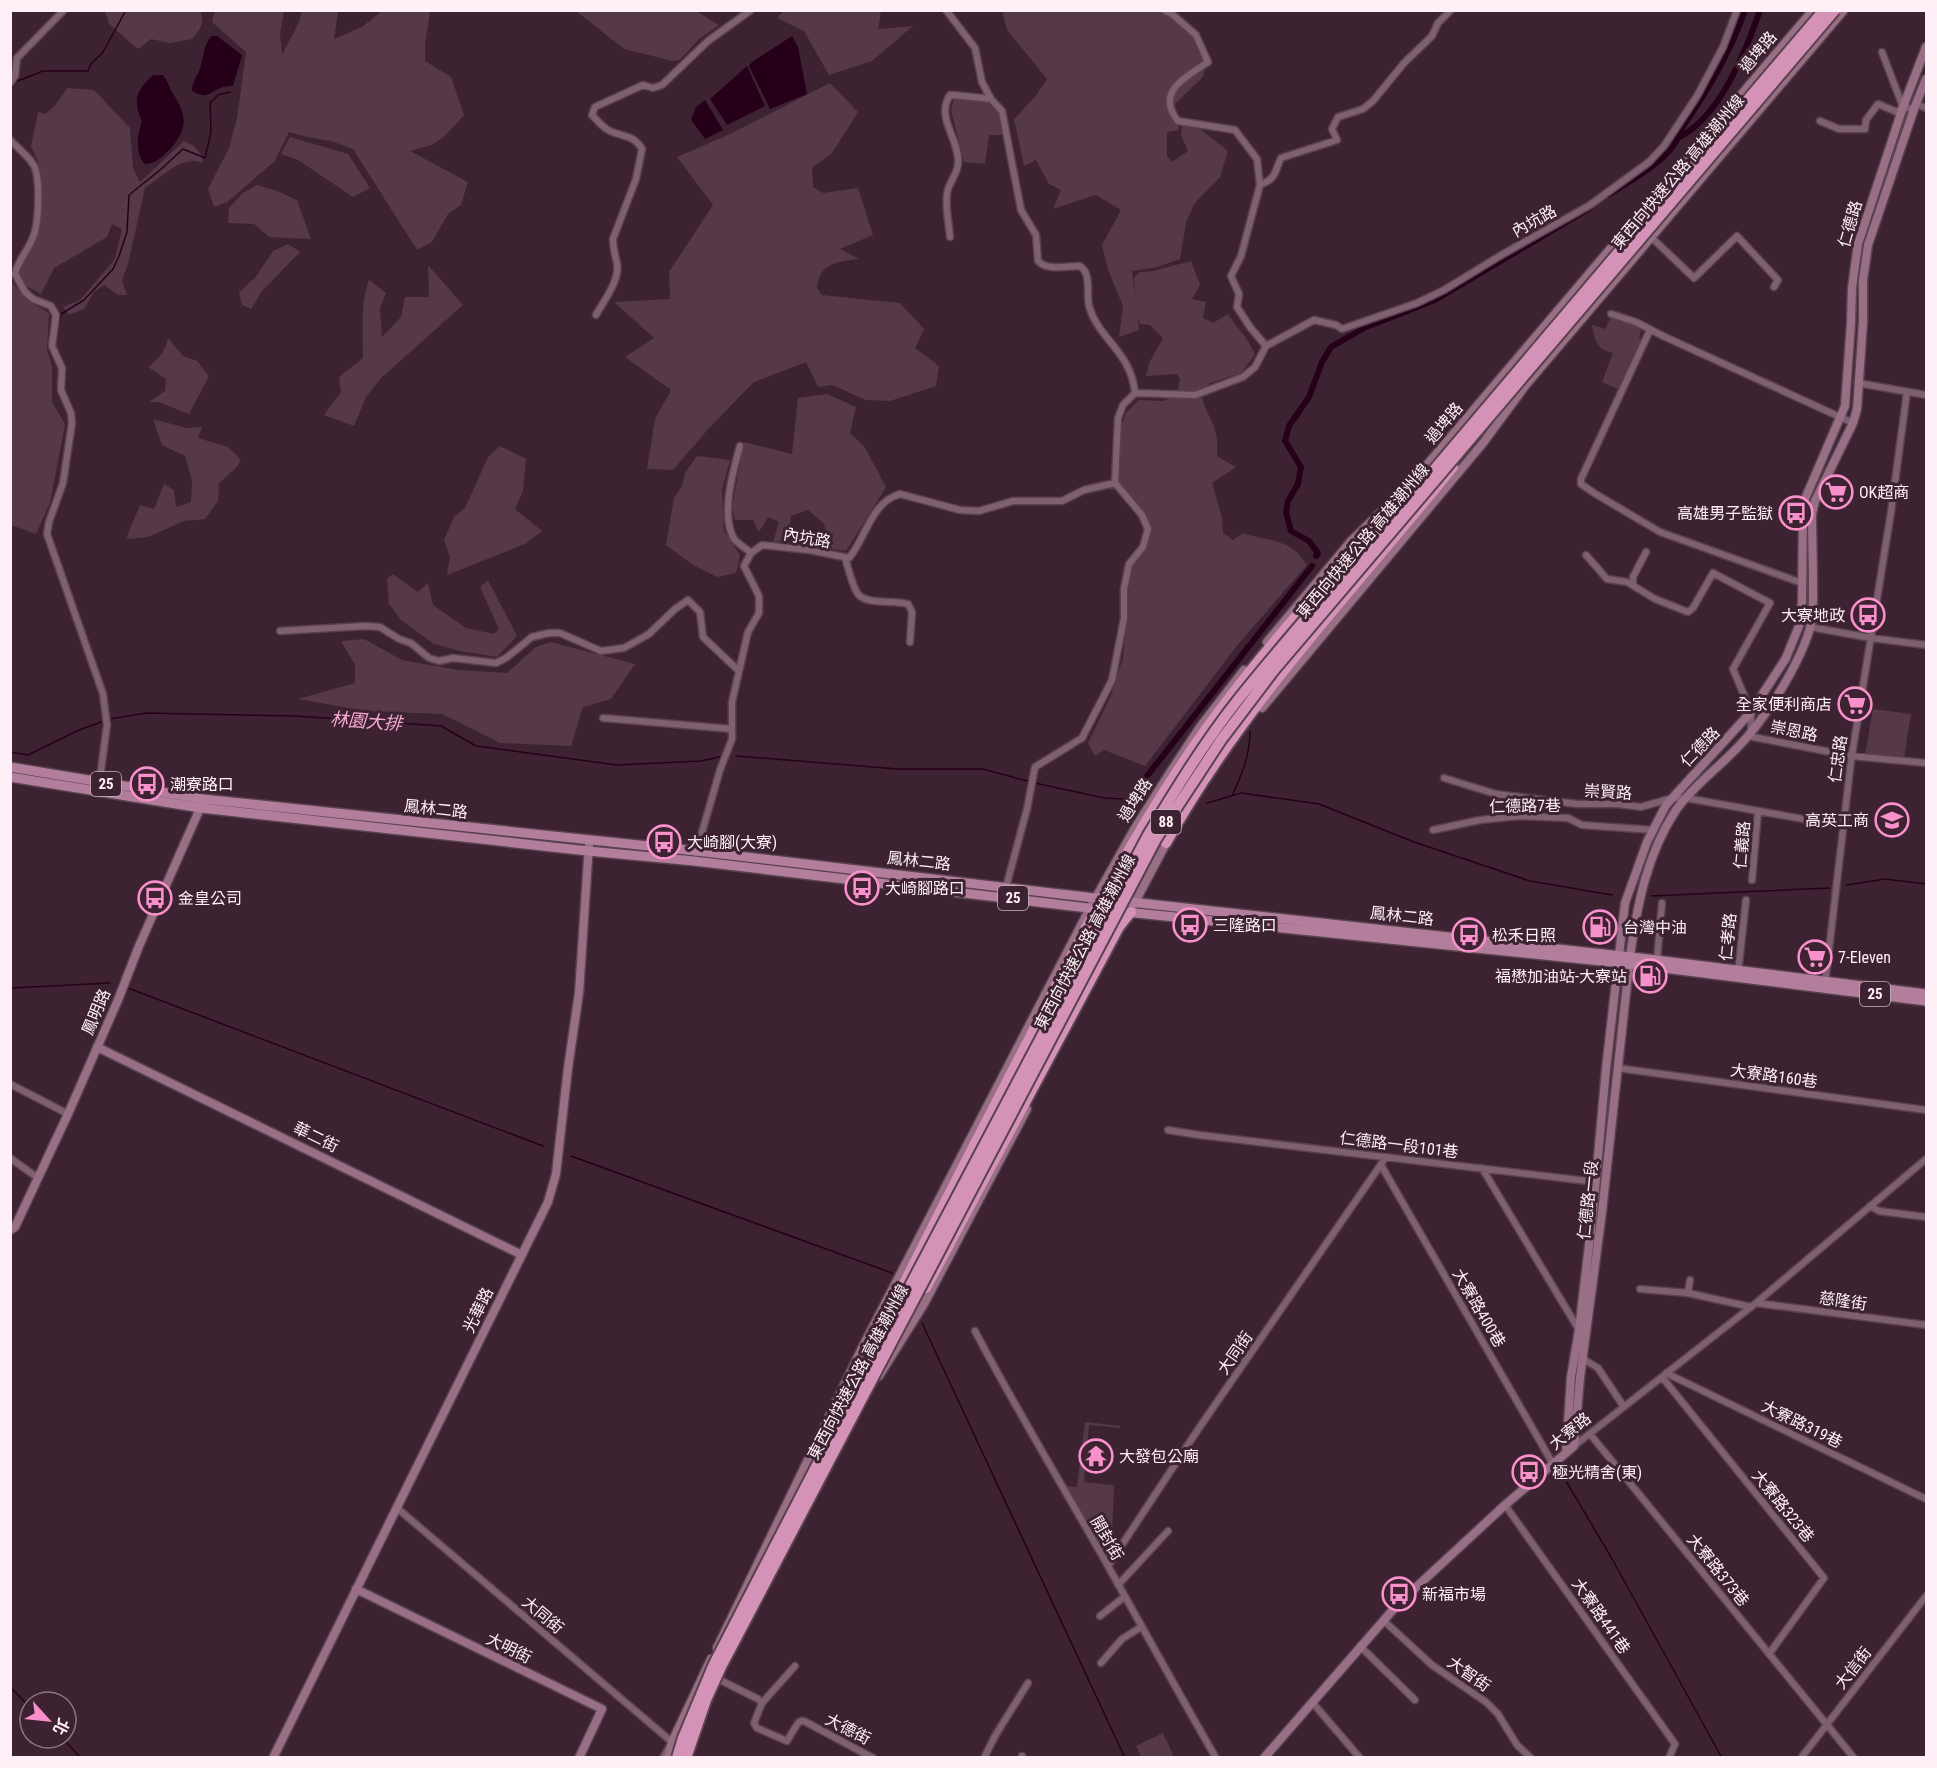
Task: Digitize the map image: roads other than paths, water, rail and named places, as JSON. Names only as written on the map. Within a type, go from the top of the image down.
[{"type":"highway","name":"東西向快速公路 高雄潮州線","points":[[677,1758],[682,1738],[714,1664],[1148,835],[1183,778],[1237,702],[1324,596],[1824,10]]},
{"type":"highway","name":"東西向快速公路 高雄潮州線","points":[[686,1758],[706,1700],[721,1667],[1156,839],[1191,783],[1244,707],[1274,670],[1835,10]]},
{"type":"highway","points":[[1166,843],[1193,795],[1227,745],[1280,675],[1431,495],[1519,382]]},
{"type":"highway","points":[[832,1436],[837,1420],[888,1315],[1097,903],[1148,819],[1199,738],[1229,697],[1318,591],[1420,486]]},
{"type":"highway","points":[[877,1369],[887,1356],[952,1241],[1119,927],[1133,907]]},
{"type":"main road","name":"鳳林二路","points":[[10,767],[99,787]]},
{"type":"main road","name":"鳳林二路","points":[[10,777],[588,851],[1630,960],[1825,984]]},
{"type":"main road","name":"鳳林二路","points":[[202,803],[696,851],[1006,887],[1097,903]]},
{"type":"main road","name":"鳳林二路","points":[[1630,960],[1657,960],[1738,973]]},
{"type":"main road","name":"25","points":[[1825,984],[1926,994]]},
{"type":"main road","name":"25","points":[[1825,984],[1926,1000]]},
{"type":"street","points":[[10,83],[15,76],[17,58],[64,10]]},
{"type":"street","points":[[596,315],[617,276],[612,239],[636,178],[642,149],[638,142],[630,137],[609,131],[592,115],[595,107],[642,85],[653,88],[662,85],[708,41],[751,10]]},
{"type":"street","points":[[946,10],[975,48],[982,82],[991,99],[1002,111],[1021,210],[1036,235],[1038,261],[1048,267],[1080,266],[1084,268],[1088,279],[1089,306],[1097,323],[1114,344],[1131,372],[1135,393],[1123,405],[1118,418],[1115,483],[1142,515],[1148,529],[1143,547],[1129,564],[1124,589],[1124,618],[1112,680],[1083,738],[1035,767],[1031,793],[1006,887]]},
{"type":"street","points":[[1164,10],[1196,35],[1202,53],[1208,62],[1181,79],[1170,95],[1172,113],[1178,121],[1234,130],[1257,159],[1260,185],[1241,256],[1231,276],[1239,294],[1237,307],[1266,346]]},
{"type":"street","points":[[1260,185],[1269,181],[1276,174],[1281,158],[1336,140],[1332,129],[1338,117],[1363,109],[1373,101],[1404,63],[1432,36],[1438,23],[1451,10]]},
{"type":"street","name":"內坑路","points":[[1135,393],[1195,395],[1243,377],[1255,367],[1266,346],[1314,320],[1336,325],[1342,329],[1417,303],[1453,285],[1590,205],[1658,155],[1710,72],[1723,47],[1737,10]]},
{"type":"street","name":"過埤路","points":[[668,1758],[672,1742],[864,1344],[1135,828],[1171,771],[1200,727],[1237,679],[1351,541],[1414,480],[1461,426],[1813,10]]},
{"type":"street","points":[[691,1758],[720,1680],[880,1373],[929,1294],[1166,843],[1231,747],[1284,679],[1483,443],[1525,386],[1844,10]]},
{"type":"street","name":"仁德路","points":[[1618,959],[1626,903],[1653,830],[1672,798],[1751,712],[1786,658],[1799,626],[1805,499],[1845,406],[1852,288],[1858,244],[1903,107],[1926,48]]},
{"type":"street","points":[[1882,52],[1903,107]]},
{"type":"street","name":"仁德路","points":[[1630,960],[1643,883],[1655,847],[1686,798],[1750,734],[1796,663],[1810,627],[1813,603],[1812,514],[1815,501],[1853,423],[1857,409],[1863,322],[1863,280],[1868,244],[1926,79]]},
{"type":"street","points":[[950,237],[947,194],[958,164],[945,115],[946,101],[950,95],[991,99]]},
{"type":"street","points":[[1820,121],[1839,129],[1865,129],[1866,120],[1878,104],[1897,112],[1903,107],[1926,108]]},
{"type":"street","points":[[10,140],[34,165],[37,184],[36,231],[17,263],[15,274],[25,292],[33,299],[51,306],[56,315],[52,346],[62,368],[61,390],[71,413],[72,423],[63,483],[47,534],[101,683],[107,725],[99,787]]},
{"type":"street","points":[[1652,237],[1694,279],[1737,236],[1778,279],[1774,287]]},
{"type":"street","points":[[1611,314],[1636,322],[1853,423]]},
{"type":"street","points":[[1650,330],[1581,479],[1581,484],[1660,532],[1802,583]]},
{"type":"street","points":[[1858,383],[1926,395]]},
{"type":"street","name":"仁忠路","points":[[1825,984],[1851,756],[1871,638],[1907,392]]},
{"type":"street","points":[[694,861],[720,770],[732,739],[732,702],[748,632],[759,613],[759,596],[744,566],[751,553],[733,538],[728,511],[730,486],[740,446]]},
{"type":"street","name":"內坑路","points":[[751,553],[762,545],[809,550],[849,558],[858,548],[870,521],[894,495],[900,494],[960,510],[979,511],[1013,501],[1062,501],[1084,490],[1115,483]]},
{"type":"street","points":[[1633,585],[1633,577],[1646,552]]},
{"type":"street","points":[[1586,555],[1607,579],[1633,585],[1655,599],[1688,612],[1693,608],[1713,573],[1770,603],[1733,669],[1751,712]]},
{"type":"street","points":[[845,558],[858,594],[868,601],[897,601],[908,604],[912,612],[910,642]]},
{"type":"street","points":[[280,631],[380,627],[399,639],[411,643],[429,658],[439,661],[453,658],[496,663],[512,654],[532,637],[549,633],[560,633],[601,651],[624,648],[649,634],[688,600],[700,612],[703,637],[739,671]]},
{"type":"street","points":[[1810,627],[1926,645]]},
{"type":"street","name":"崇恩路","points":[[1751,712],[1750,734],[1753,737],[1851,756],[1926,763]]},
{"type":"street","points":[[603,718],[732,729]]},
{"type":"street","name":"崇賢路","points":[[1444,778],[1496,794],[1577,804],[1618,804],[1641,807],[1672,798],[1686,798],[1842,826]]},
{"type":"street","name":"鳳明路","points":[[10,1236],[68,1114],[202,803]]},
{"type":"street","name":"仁義路","points":[[1752,880],[1758,812]]},
{"type":"street","name":"仁德路7巷","points":[[1432,830],[1480,820],[1519,816],[1568,818],[1582,825],[1653,830]]},
{"type":"street","name":"光華路","points":[[273,1758],[522,1255],[543,1217],[556,1174],[579,993],[590,840]]},
{"type":"street","name":"仁孝路","points":[[1738,973],[1746,900]]},
{"type":"street","points":[[1657,960],[1662,903]]},
{"type":"street","name":"仁德路一段","points":[[1566,1453],[1571,1377],[1579,1330],[1596,1182],[1618,959]]},
{"type":"street","name":"仁德路一段","points":[[1574,1446],[1630,960]]},
{"type":"street","name":"華二街","points":[[97,1047],[522,1255]]},
{"type":"street","name":"大寮路160巷","points":[[1617,1068],[1926,1110]]},
{"type":"street","points":[[10,1084],[68,1114]]},
{"type":"street","name":"仁德路一段101巷","points":[[1168,1130],[1596,1182]]},
{"type":"street","name":"大同街","points":[[1108,1566],[1203,1422],[1386,1157]]},
{"type":"street","points":[[10,1158],[38,1178]]},
{"type":"street","name":"大寮路","points":[[1264,1758],[1383,1620],[1505,1505],[1574,1446],[1753,1305],[1926,1159]]},
{"type":"street","name":"大寮路400巷","points":[[1381,1165],[1554,1464]]},
{"type":"street","points":[[1482,1168],[1579,1330]]},
{"type":"street","points":[[1870,1206],[1879,1211],[1926,1217]]},
{"type":"street","points":[[1688,1293],[1690,1280]]},
{"type":"street","name":"慈隆街","points":[[1640,1289],[1688,1293],[1753,1305],[1926,1325]]},
{"type":"street","name":"開封街","points":[[975,1331],[1216,1758]]},
{"type":"street","points":[[1583,1359],[1598,1368],[1624,1407]]},
{"type":"street","name":"大寮路319巷","points":[[1664,1375],[1926,1499]]},
{"type":"street","name":"大寮路323巷","points":[[1664,1375],[1824,1578],[1769,1654]]},
{"type":"street","name":"大寮路373巷","points":[[1590,1434],[1854,1758]]},
{"type":"street","name":"大寮路441巷","points":[[1505,1505],[1675,1744],[1669,1758]]},
{"type":"street","name":"大同街","points":[[397,1508],[672,1742]]},
{"type":"street","points":[[1118,1585],[1168,1531]]},
{"type":"street","name":"大明街","points":[[356,1589],[602,1709],[579,1758]]},
{"type":"street","name":"大信街","points":[[1801,1758],[1926,1596]]},
{"type":"street","points":[[1100,1616],[1124,1597]]},
{"type":"street","name":"大智街","points":[[1383,1620],[1432,1665],[1485,1701],[1498,1714],[1517,1745],[1531,1758]]},
{"type":"street","points":[[1101,1663],[1122,1639],[1141,1627]]},
{"type":"street","points":[[1360,1646],[1415,1700]]},
{"type":"street","points":[[720,1680],[762,1703],[795,1666]]},
{"type":"street","points":[[984,1758],[1028,1683]]},
{"type":"street","points":[[1312,1702],[1360,1758]]},
{"type":"street","name":"大德街","points":[[762,1703],[755,1725],[783,1741],[790,1739],[801,1721],[873,1758]]},
{"type":"street","points":[[663,1758],[672,1742]]},
{"type":"waterway","points":[[10,89],[15,82],[43,71],[88,71],[91,64],[103,52],[126,10]]},
{"type":"waterway","points":[[1608,195],[1650,168],[1669,151],[1717,73],[1745,10]]},
{"type":"waterway","points":[[1679,137],[1707,115],[1719,99],[1739,63],[1760,10]]},
{"type":"waterway","points":[[57,328],[61,314],[84,300],[113,269],[127,232],[129,195],[183,149],[205,158],[211,132],[210,103],[218,95],[230,92]]},
{"type":"waterway","points":[[1316,556],[1318,553],[1309,541],[1291,531],[1286,512],[1288,501],[1298,484],[1301,467],[1285,441],[1289,426],[1309,397],[1322,362],[1331,347],[1364,328],[1435,300],[1590,208]]},
{"type":"waterway","points":[[64,392],[65,373]]},
{"type":"waterway","points":[[1129,799],[1312,566]]},
{"type":"waterway","name":"林園大排","points":[[109,719],[147,713],[295,716],[441,726],[476,746],[617,765],[701,761],[723,756]]},
{"type":"waterway","name":"林園大排","points":[[10,752],[28,755],[79,730],[104,721]]},
{"type":"waterway","points":[[1232,796],[1245,764],[1250,731]]},
{"type":"waterway","points":[[736,756],[898,769],[983,769],[1031,782]]},
{"type":"waterway","points":[[1035,783],[1104,798],[1141,800]]},
{"type":"waterway","points":[[1207,803],[1241,793],[1319,804],[1414,842],[1530,881],[1612,895]]},
{"type":"waterway","points":[[1847,885],[1885,879],[1926,884]]},
{"type":"waterway","points":[[1651,896],[1829,888]]},
{"type":"waterway","points":[[10,988],[110,983]]},
{"type":"waterway","points":[[128,988],[543,1146]]},
{"type":"waterway","points":[[571,1156],[892,1273]]},
{"type":"waterway","points":[[922,1323],[1125,1758]]},
{"type":"waterway","points":[[1560,1471],[1611,1557],[1722,1758]]},
{"type":"waterway","points":[[10,1687],[18,1695]]},
{"type":"waterway","points":[[73,1750],[81,1758]]},
{"type":"place","name":"OK超商","points":[[1836,492]]},
{"type":"place","name":"高雄男子監獄","points":[[1796,513]]},
{"type":"place","name":"大寮地政","points":[[1868,615]]},
{"type":"place","name":"全家便利商店","points":[[1855,704]]},
{"type":"place","name":"潮寮路口","points":[[147,784]]},
{"type":"place","name":"高英工商","points":[[1892,820]]},
{"type":"place","name":"大崎腳(大寮)","points":[[664,842]]},
{"type":"place","name":"大崎腳路口","points":[[862,888]]},
{"type":"place","name":"金皇公司","points":[[155,898]]},
{"type":"place","name":"三隆路口","points":[[1190,925]]},
{"type":"place","name":"台灣中油","points":[[1600,927]]},
{"type":"place","name":"松禾日照","points":[[1469,935]]},
{"type":"place","name":"7-Eleven","points":[[1815,957]]},
{"type":"place","name":"福懋加油站-大寮站","points":[[1650,976]]},
{"type":"place","name":"大發包公廟","points":[[1096,1456]]},
{"type":"place","name":"極光精舍(東)","points":[[1529,1472]]},
{"type":"place","name":"新福市場","points":[[1399,1594]]}]
